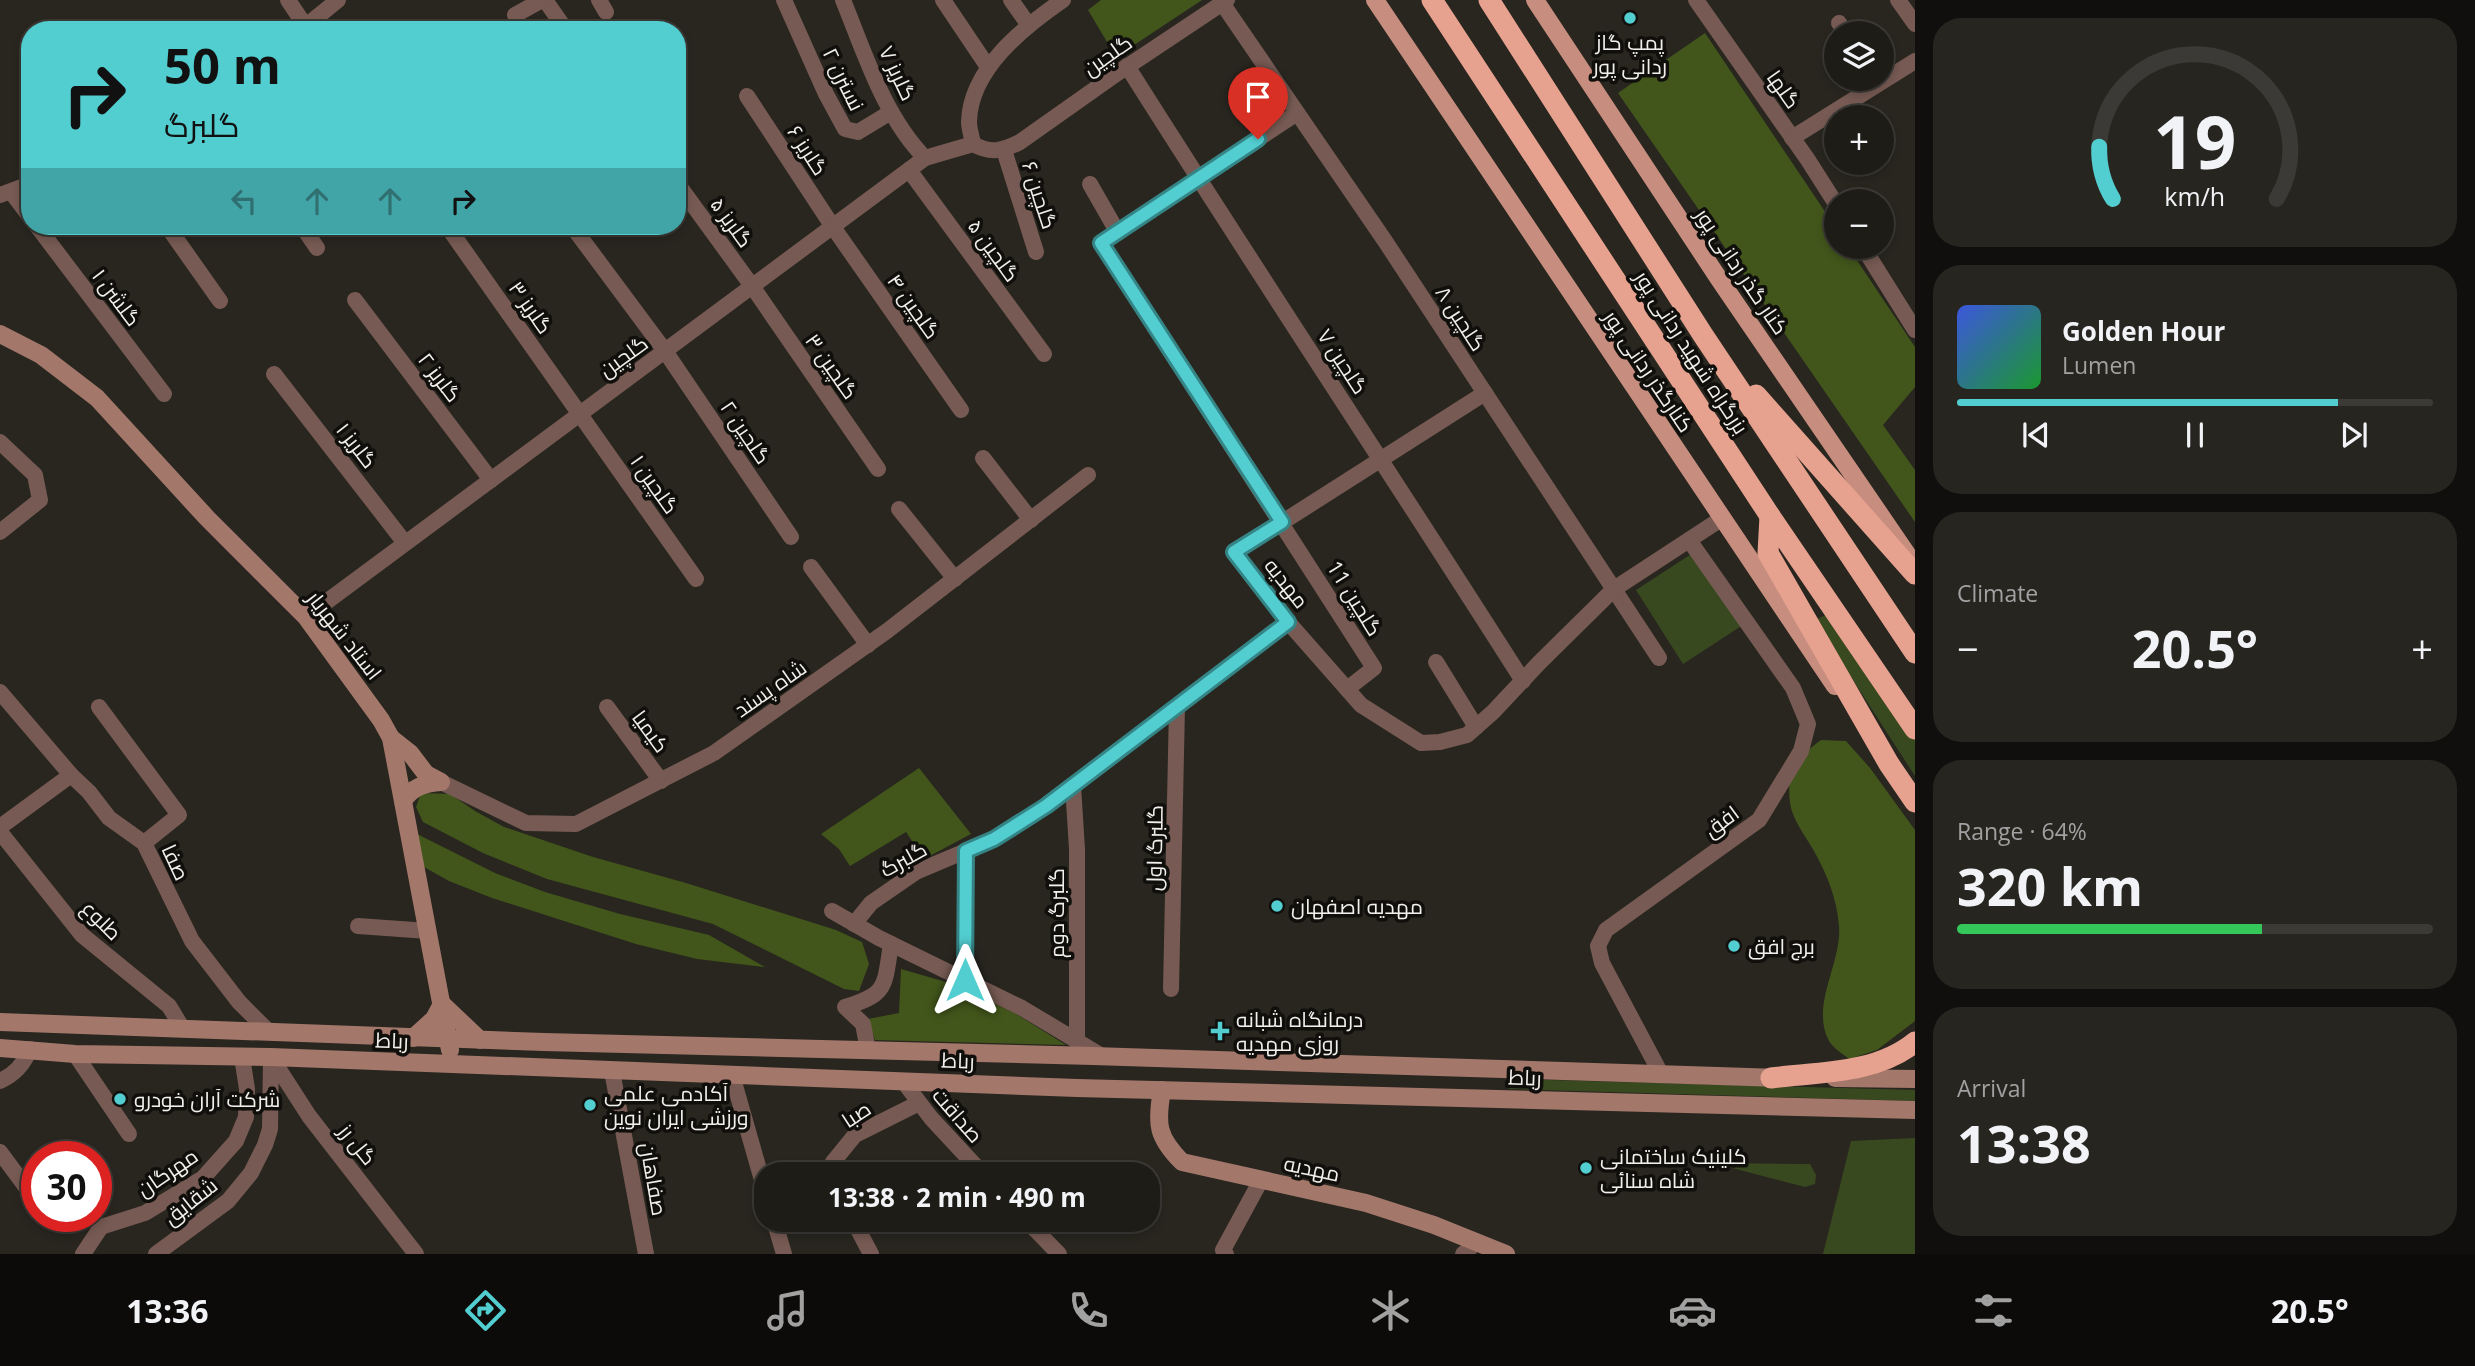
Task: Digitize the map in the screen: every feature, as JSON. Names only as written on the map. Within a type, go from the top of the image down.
[{"type":"highway","name":"بزرگراه شهید ردانی پور","points":[[1432,0],[1770,516],[1915,729]]},
{"type":"highway","name":"بزرگراه شهید ردانی پور","points":[[1489,0],[1703,335],[1915,653]]},
{"type":"highway","points":[[1703,335],[1915,574]]},
{"type":"highway","points":[[1770,516],[1768,553],[1889,765],[1915,802]]},
{"type":"highway","points":[[1771,1077],[1872,1066],[1915,1042]]},
{"type":"main road","name":"کنارگذر ردانی پور","points":[[1375,0],[1721,519],[1889,765]]},
{"type":"main road","name":"کنار گذر ردانی پور","points":[[1535,0],[1719,279],[1915,565]]},
{"type":"main road","name":"استاد شهریار","points":[[0,334],[41,355],[97,398],[207,518],[306,617],[382,720],[391,738],[452,1065]]},
{"type":"main road","points":[[391,738],[410,753],[426,774],[441,782]]},
{"type":"main road","points":[[403,801],[409,792],[418,787],[441,782]]},
{"type":"main road","points":[[413,1038],[435,1019],[442,1004],[480,1040]]},
{"type":"main road","name":"رباط","points":[[0,1022],[480,1040],[1915,1079]]},
{"type":"main road","name":"رباط","points":[[0,1048],[75,1054],[271,1057],[1162,1090],[1915,1110]]},
{"type":"main road","points":[[1438,1098],[1439,1067]]},
{"type":"main road","name":"مهدیه","points":[[1162,1090],[1158,1114],[1159,1131],[1168,1148],[1182,1162],[1366,1203],[1506,1254]]},
{"type":"street","points":[[288,0],[300,21]]},
{"type":"street","points":[[314,21],[338,0]]},
{"type":"street","points":[[515,15],[544,0],[559,21]]},
{"type":"street","name":"نسترن ۲","points":[[784,0],[826,94],[845,129],[858,132],[891,112]]},
{"type":"street","name":"گلریز ۷","points":[[842,0],[891,112],[925,158]]},
{"type":"street","points":[[943,0],[988,67]]},
{"type":"street","points":[[1011,0],[1028,24]]},
{"type":"street","points":[[973,144],[969,123],[972,102],[988,67],[1028,24],[1063,0]]},
{"type":"street","points":[[1898,0],[1915,24]]},
{"type":"street","name":"گلها","points":[[1699,1],[1826,189]]},
{"type":"street","name":"گلچین","points":[[306,617],[925,158],[973,144],[987,152],[1004,150],[1020,142],[1127,66],[1225,2]]},
{"type":"street","name":"گلچین ۸","points":[[1225,2],[1659,658]]},
{"type":"street","points":[[1894,72],[1915,61]]},
{"type":"street","name":"گلچین ۷","points":[[1127,66],[1198,179],[1382,458],[1522,681]]},
{"type":"street","points":[[1793,138],[1863,91]]},
{"type":"street","name":"گلریز ۶","points":[[747,96],[833,226]]},
{"type":"street","points":[[1282,522],[1101,243],[1297,113]]},
{"type":"street","name":"گلچین ۶","points":[[1004,150],[1036,252]]},
{"type":"street","name":"گلچین ۵","points":[[909,170],[1044,354]]},
{"type":"street","points":[[1090,184],[1118,233]]},
{"type":"street","points":[[6,194],[21,208]]},
{"type":"street","name":"گلریز ۵","points":[[686,195],[752,286]]},
{"type":"street","name":"گلچین ۴","points":[[833,226],[961,410]]},
{"type":"street","name":"گلشن ۱","points":[[44,235],[164,394]]},
{"type":"street","points":[[173,235],[220,301]]},
{"type":"street","points":[[308,235],[317,248]]},
{"type":"street","name":"گلریز ۳","points":[[453,235],[580,414]]},
{"type":"street","name":"گلچین ۲","points":[[579,235],[665,351],[791,537]]},
{"type":"street","points":[[1872,259],[1910,311],[1915,330]]},
{"type":"street","name":"گلچین ۳","points":[[752,286],[878,469]]},
{"type":"street","name":"گلریز ۲","points":[[355,300],[491,480]]},
{"type":"street","name":"گلریز ۱","points":[[274,374],[405,543]]},
{"type":"street","name":"مهدیه","points":[[1485,393],[1234,552],[1288,622],[1362,705],[1421,743],[1467,736],[1614,589],[1721,519]]},
{"type":"street","name":"گلچین ۱","points":[[580,414],[696,579]]},
{"type":"street","points":[[0,442],[35,475],[40,500],[0,532]]},
{"type":"street","points":[[983,458],[1031,520]]},
{"type":"street","name":"شاه پسند","points":[[441,782],[526,823],[576,824],[714,753],[868,645],[1088,475]]},
{"type":"street","points":[[899,509],[955,579]]},
{"type":"street","name":"گلچین 11","points":[[1282,522],[1374,668],[1347,689]]},
{"type":"street","name":"افق","points":[[1661,1074],[1602,963],[1598,946],[1606,930],[1759,820],[1801,751],[1808,724],[1793,688],[1689,540]]},
{"type":"street","points":[[811,566],[868,645]]},
{"type":"street","name":"گلبرگ","points":[[854,924],[871,903],[916,872],[994,839],[1073,786],[1288,622]]},
{"type":"street","points":[[1436,662],[1476,727]]},
{"type":"street","name":"صفا","points":[[0,692],[109,818],[144,844],[192,941],[239,1002],[269,1032]]},
{"type":"street","points":[[99,707],[179,816],[144,844]]},
{"type":"street","name":"کیمیا","points":[[607,707],[661,780]]},
{"type":"street","name":"گلبرگ اول","points":[[1171,989],[1177,707]]},
{"type":"street","points":[[0,830],[71,775]]},
{"type":"street","name":"گلبرگ دوم","points":[[1073,786],[1077,849],[1077,1041]]},
{"type":"street","name":"طلوع","points":[[0,830],[82,935],[169,1006],[183,1029]]},
{"type":"street","points":[[965,980],[966,851]]},
{"type":"street","points":[[832,911],[891,944],[1022,1008],[1102,1056]]},
{"type":"street","points":[[358,926],[428,931]]},
{"type":"street","points":[[868,1050],[863,1024],[845,1007],[871,999],[880,992],[891,944]]},
{"type":"street","points":[[0,1081],[23,1065],[30,1049]]},
{"type":"street","points":[[75,1054],[129,1134]]},
{"type":"street","name":"مهرگان","points":[[82,1254],[100,1227],[145,1213],[203,1178],[236,1142],[246,1117],[247,1089],[242,1057]]},
{"type":"street","name":"شقایق","points":[[156,1254],[228,1201],[251,1173],[270,1129],[271,1057]]},
{"type":"street","name":"گل رز","points":[[271,1057],[309,1116],[416,1254]]},
{"type":"street","name":"صفاهان","points":[[612,1071],[646,1254]]},
{"type":"street","points":[[732,1075],[757,1162]]},
{"type":"street","name":"صداقت","points":[[903,1081],[919,1103],[972,1162]]},
{"type":"street","name":"صبا","points":[[833,1162],[855,1135],[919,1103]]},
{"type":"street","points":[[0,1152],[21,1180]]},
{"type":"street","points":[[1226,1254],[1223,1251],[1261,1180]]},
{"type":"street","points":[[778,1232],[784,1254]]},
{"type":"street","points":[[859,1232],[871,1254]]},
{"type":"street","points":[[1038,1232],[1059,1254]]},
{"type":"street","points":[[1463,1254],[1477,1242]]},
{"type":"green space","points":[[1101,0],[1202,0],[1116,57],[1088,10]]},
{"type":"green space","points":[[1705,33],[1824,210],[1824,259],[1856,259],[1915,347],[1915,387],[1883,425],[1915,470],[1915,522],[1618,93]]},
{"type":"green space","points":[[1699,549],[1746,623],[1683,664],[1636,590]]},
{"type":"green space","points":[[1830,613],[1915,734],[1915,776],[1817,619]]},
{"type":"green space","points":[[1821,740],[1846,741],[1870,768],[1915,830],[1915,1021],[1877,1050],[1849,1059],[1831,1044],[1824,1028],[1825,999],[1839,940],[1836,906],[1823,869],[1796,822],[1789,792],[1795,766],[1805,753]]},
{"type":"green space","points":[[919,768],[971,834],[924,859],[906,832],[850,866],[839,849],[821,834]]},
{"type":"green space","points":[[421,793],[450,794],[504,827],[593,857],[836,930],[862,942],[869,964],[859,991],[844,989],[713,924],[547,879],[483,853],[423,822],[416,807]]},
{"type":"green space","points":[[417,834],[495,873],[545,892],[620,914],[709,935],[765,967],[697,959],[636,944],[492,898],[449,881],[424,867]]},
{"type":"green space","points":[[901,969],[953,984],[1016,1014],[1066,1045],[875,1040],[868,1019],[899,1013]]},
{"type":"green space","points":[[1509,1081],[1915,1090],[1915,1101],[1509,1089]]},
{"type":"green space","points":[[1915,1138],[1915,1254],[1823,1254],[1851,1141]]},
{"type":"green space","points":[[1713,1163],[1810,1164],[1816,1175],[1815,1184],[1805,1187]]},
{"type":"place","name":"پمپ گاز ردانی پور","points":[[1630,18]]},
{"type":"place","name":"مهدیه اصفهان","points":[[1277,906]]},
{"type":"place","name":"برج افق","points":[[1734,946]]},
{"type":"place","name":"درمانگاه شبانه روزی مهدیه","points":[[1220,1031]]},
{"type":"place","name":"شرکت آران خودرو","points":[[120,1099]]},
{"type":"place","name":"آکادمی علمی ورزشی ایران نوین","points":[[590,1105]]},
{"type":"place","name":"کلینیک ساختمانی شاه سنائی","points":[[1586,1168]]},
{"type":"route","points":[[965,980],[966,851],[994,839],[1046,806],[1288,622],[1234,552],[1282,522],[1101,243],[1258,139]]}]
